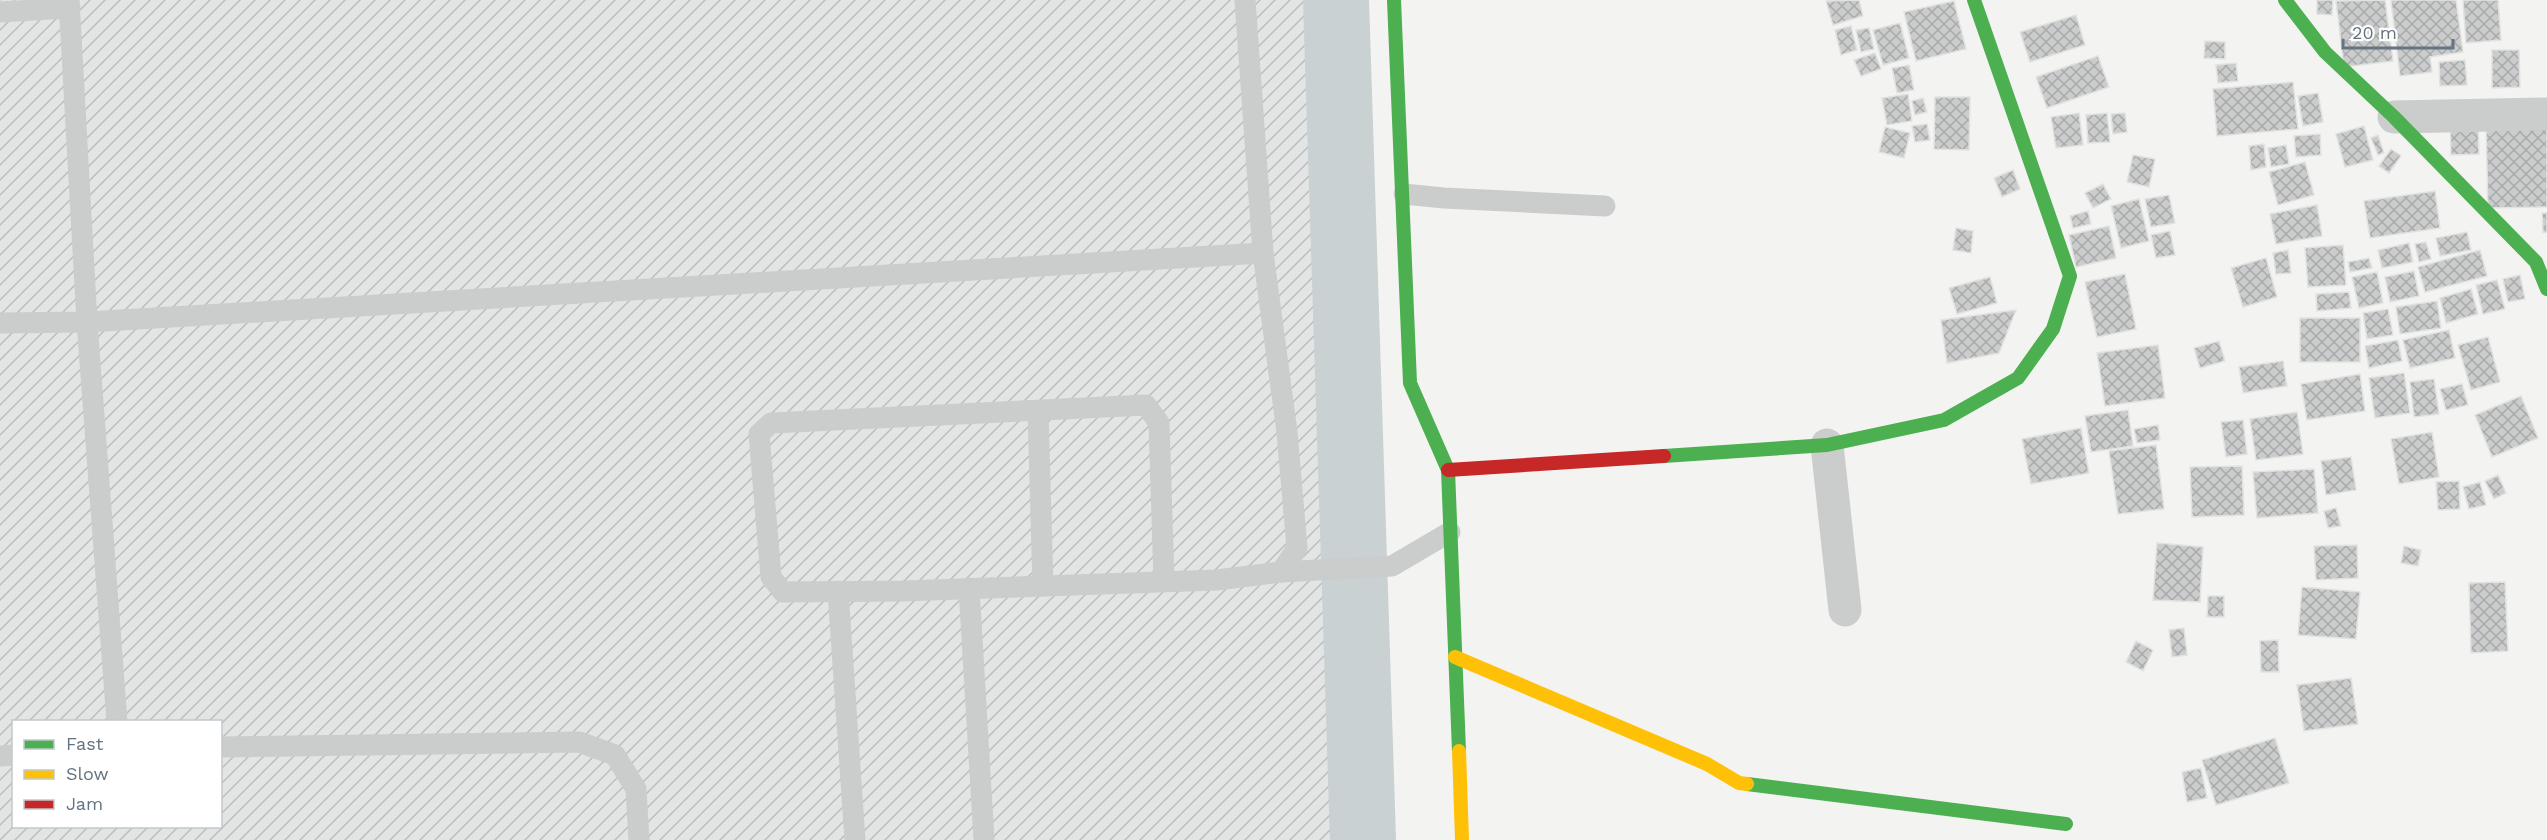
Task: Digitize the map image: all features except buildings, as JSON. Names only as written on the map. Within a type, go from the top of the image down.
[{"type":"street","points":[[1394,0],[1404,194],[1410,383],[1448,470],[1462,840]]},
{"type":"street","points":[[1448,470],[1827,445],[1944,420],[2018,378],[2053,329],[2070,276],[1974,0]]},
{"type":"street","points":[[2285,0],[2325,52],[2394,117],[2536,262],[2547,289]]},
{"type":"street","points":[[2394,117],[2547,114]]},
{"type":"street","points":[[1827,445],[1845,610]]},
{"type":"street","points":[[1455,657],[1707,764],[1739,783],[2066,824]]},
{"type":"lane","points":[[1245,0],[1263,253],[1287,432],[1297,548],[1281,572]]},
{"type":"lane","points":[[0,12],[70,4],[87,322],[117,720]]},
{"type":"lane","points":[[1404,194],[1605,206]]},
{"type":"lane","points":[[0,323],[87,322],[1263,253]]},
{"type":"lane","points":[[1164,582],[1159,423],[1146,405],[771,423],[759,434],[771,577],[783,592],[1043,586],[1164,582],[1217,580],[1281,572],[1392,566],[1450,532]]},
{"type":"lane","points":[[1038,411],[1043,586]]},
{"type":"lane","points":[[969,588],[984,840]]},
{"type":"lane","points":[[838,591],[855,840]]},
{"type":"lane","points":[[222,747],[579,742],[615,755],[636,789],[639,840]]},
{"type":"shaded area","points":[[0,0],[1308,0],[1371,840],[0,840]]},
{"type":"waterway","points":[[1336,0],[1363,840]]},
{"type":"traffic: fast","points":[[1394,0],[1410,383],[1448,470],[1459,751]]},
{"type":"traffic: fast","points":[[1664,456],[1827,445],[1944,420],[2018,378],[2053,329],[2070,276],[1974,0]]},
{"type":"traffic: fast","points":[[2285,0],[2325,52],[2394,117],[2536,262],[2547,289]]},
{"type":"traffic: fast","points":[[1747,784],[2066,824]]},
{"type":"traffic: slow","points":[[1455,657],[1707,764],[1739,783],[1747,784]]},
{"type":"traffic: slow","points":[[1459,751],[1462,840]]},
{"type":"traffic: jam","points":[[1448,470],[1664,456]]}]
